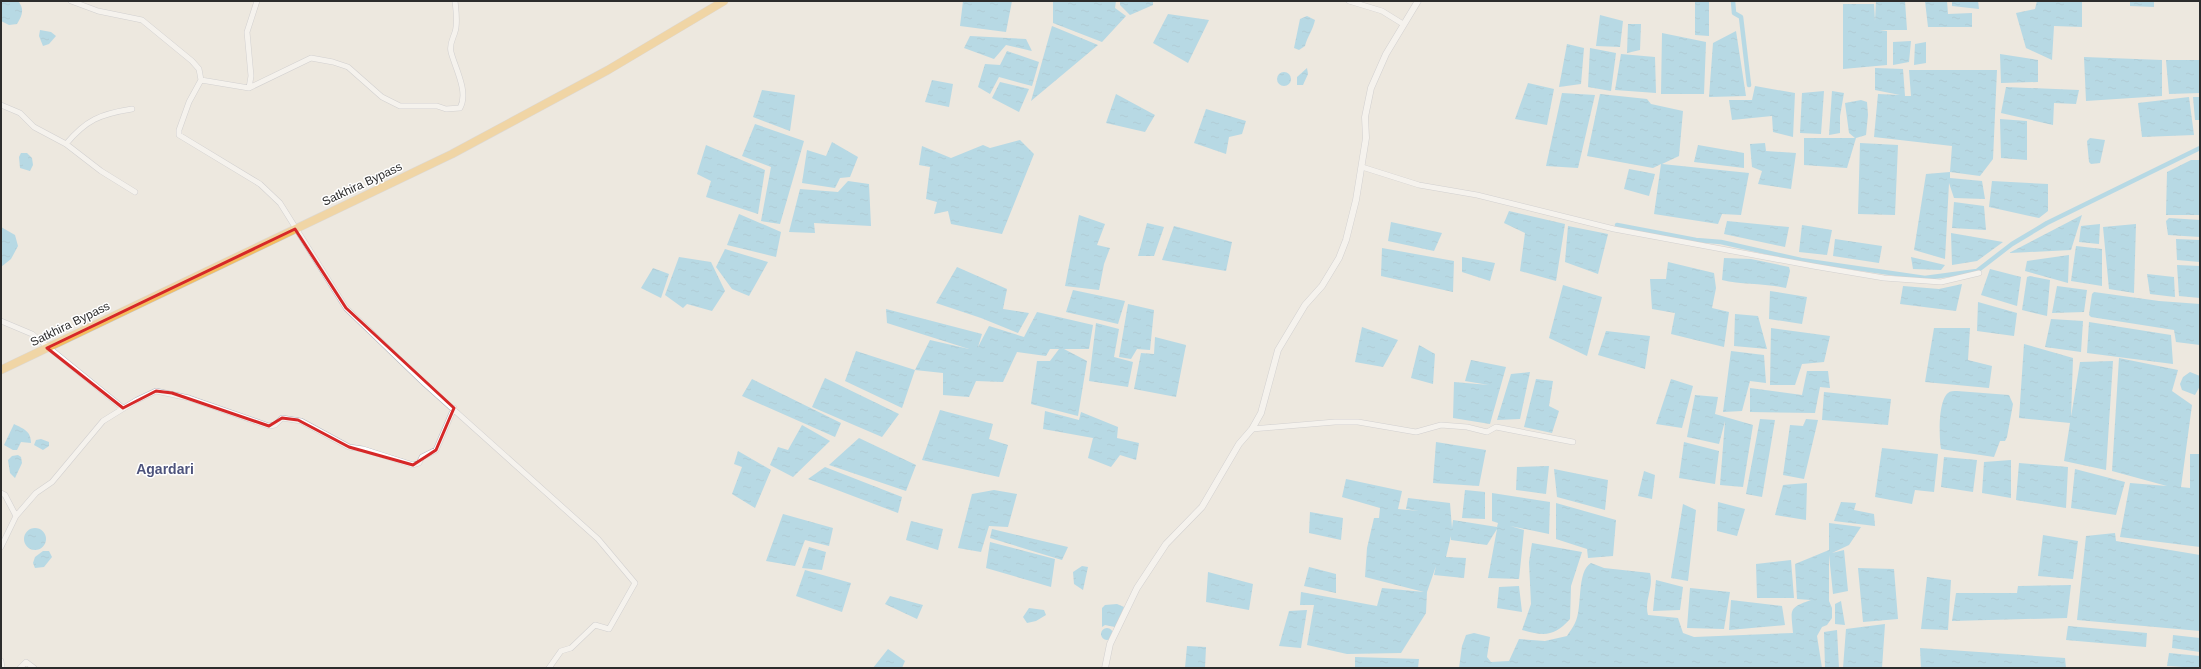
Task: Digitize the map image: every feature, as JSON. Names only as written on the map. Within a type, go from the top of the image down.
[{"type":"highway","name":"Satkhira Bypass","points":[[1,370],[452,154],[608,70],[724,1]]},
{"type":"street","points":[[71,1],[98,11],[142,20],[199,68],[201,80],[189,102],[179,135],[260,184],[280,203],[294,229],[346,308],[426,384],[598,539],[635,582],[609,629],[594,625],[571,648],[561,652],[549,668]]},
{"type":"street","points":[[250,88],[252,76],[247,32],[258,1]]},
{"type":"street","points":[[201,80],[250,88],[311,58],[333,62],[348,67],[382,97],[400,106],[437,106],[446,109],[460,108],[462,104],[461,83],[450,50],[451,38],[455,32],[455,1]]},
{"type":"street","points":[[1349,1],[1382,11],[1402,24]]},
{"type":"street","points":[[1105,668],[1110,644],[1137,588],[1166,544],[1202,506],[1224,472],[1236,449],[1252,429],[1261,413],[1278,350],[1305,306],[1322,286],[1339,258],[1346,240],[1362,167],[1366,138],[1364,117],[1371,88],[1402,24],[1418,1]]},
{"type":"street","points":[[1,105],[20,113],[34,127],[66,144],[101,171],[135,192]]},
{"type":"street","points":[[66,144],[79,128],[111,112],[132,109]]},
{"type":"street","points":[[1362,167],[1419,185],[1477,195],[1614,229],[1813,266],[1884,278],[1941,282],[1979,273]]},
{"type":"street","points":[[1,321],[32,334],[47,348],[123,408]]},
{"type":"street","points":[[1,548],[16,516],[36,493],[52,482],[103,421],[123,408],[156,391],[172,393],[269,426],[275,425],[282,418],[298,420],[349,447],[363,449],[413,465],[419,463],[422,457],[436,450],[454,408]]},
{"type":"street","points":[[1252,429],[1335,422],[1358,422],[1416,432],[1441,425],[1487,432],[1496,427],[1573,442]]},
{"type":"street","points":[[1,493],[5,495],[16,516]]},
{"type":"street","points":[[1,661],[2,668]]},
{"type":"street","points":[[20,668],[26,662],[34,668]]},
{"type":"highlighted area","points":[[295,229],[346,308],[454,408],[436,450],[413,465],[349,447],[298,420],[282,418],[269,426],[172,393],[156,391],[123,408],[47,348]]},
{"type":"water","points":[[1,1],[18,1],[22,7],[22,12],[17,24],[9,25],[1,21]]},
{"type":"water","points":[[963,1],[1012,1],[1006,32],[960,26]]},
{"type":"water","points":[[1053,1],[1116,1],[1115,8],[1126,16],[1102,42],[1053,23]]},
{"type":"water","points":[[1120,1],[1153,1],[1153,5],[1130,15],[1120,5]]},
{"type":"water","points":[[1695,1],[1709,1],[1709,36],[1695,35]]},
{"type":"water","points":[[1876,1],[1905,1],[1907,30],[1879,30],[1887,31],[1887,65],[1843,69],[1843,4],[1874,4],[1875,21]]},
{"type":"water","points":[[1925,1],[1947,1],[1948,14],[1972,13],[1972,27],[1928,27]]},
{"type":"water","points":[[1952,1],[1978,1],[1979,9],[1952,6]]},
{"type":"water","points":[[2037,1],[2082,1],[2082,27],[2054,26],[2052,60],[2026,48],[2016,13],[2035,9]]},
{"type":"water","points":[[2130,1],[2154,1],[2154,7],[2130,6]]},
{"type":"water","points":[[1168,14],[1209,20],[1188,63],[1153,43]]},
{"type":"water","points":[[1600,15],[1623,21],[1620,47],[1596,46]]},
{"type":"water","points":[[1307,16],[1315,20],[1305,46],[1299,50],[1294,48],[1300,19]]},
{"type":"water","points":[[1628,24],[1641,24],[1640,50],[1627,53]]},
{"type":"water","points":[[1052,26],[1098,45],[1031,101]]},
{"type":"water","points":[[40,30],[51,32],[56,36],[49,44],[43,46],[39,36]]},
{"type":"water","points":[[1736,31],[1746,96],[1709,97],[1713,43]]},
{"type":"water","points":[[1662,33],[1706,42],[1704,94],[1661,94]]},
{"type":"water","points":[[970,36],[1026,39],[1032,51],[1006,45],[994,59],[964,48]]},
{"type":"water","points":[[1911,41],[1909,62],[1893,65],[1893,42]]},
{"type":"water","points":[[1926,42],[1926,63],[1914,65],[1915,44]]},
{"type":"water","points":[[1567,44],[1584,48],[1581,84],[1559,87]]},
{"type":"water","points":[[1590,48],[1616,53],[1611,91],[1588,87]]},
{"type":"water","points":[[1007,51],[1039,62],[1032,86],[999,77],[990,94],[978,87],[985,64],[1000,65]]},
{"type":"water","points":[[1621,54],[1655,57],[1656,93],[1615,90]]},
{"type":"water","points":[[2000,54],[2038,60],[2038,82],[2001,83]]},
{"type":"water","points":[[2084,57],[2162,60],[2162,96],[2086,101]]},
{"type":"water","points":[[2166,60],[2200,60],[2200,93],[2169,94]]},
{"type":"water","points":[[1307,68],[1308,74],[1303,85],[1297,85],[1297,77]]},
{"type":"water","points":[[1875,68],[1903,69],[1905,96],[1911,96],[1909,70],[1997,70],[1993,159],[1980,176],[1950,172],[1952,146],[1874,137],[1878,94],[1900,95],[1875,90]]},
{"type":"water","points":[[1284,72],[1289,74],[1291,79],[1289,84],[1284,86],[1279,84],[1277,79],[1279,74]]},
{"type":"water","points":[[932,80],[953,84],[949,107],[925,102]]},
{"type":"water","points":[[1000,82],[1029,89],[1019,112],[992,98]]},
{"type":"water","points":[[1528,83],[1554,89],[1547,125],[1515,119]]},
{"type":"water","points":[[1755,86],[1795,93],[1793,137],[1773,132],[1772,116],[1732,120],[1729,100],[1752,100]]},
{"type":"water","points":[[2006,87],[2079,90],[2076,104],[2054,103],[2053,125],[2001,113]]},
{"type":"water","points":[[762,90],[795,95],[790,131],[753,117]]},
{"type":"water","points":[[1824,91],[1821,134],[1800,133],[1802,93]]},
{"type":"water","points":[[1832,91],[1844,93],[1840,116],[1840,133],[1829,135]]},
{"type":"water","points":[[1562,93],[1595,95],[1578,168],[1546,166]]},
{"type":"water","points":[[1116,94],[1155,115],[1145,132],[1106,123]]},
{"type":"water","points":[[1600,94],[1647,99],[1651,104],[1683,111],[1679,156],[1662,164],[1749,173],[1741,215],[1722,214],[1718,224],[1654,214],[1661,164],[1653,168],[1587,156]]},
{"type":"water","points":[[2189,97],[2194,135],[2142,137],[2138,103]]},
{"type":"water","points":[[2193,97],[2200,97],[2200,120],[2195,120]]},
{"type":"water","points":[[1861,100],[1867,102],[1868,115],[1866,135],[1856,138],[1847,168],[1804,165],[1804,138],[1855,138],[1849,133],[1845,103]]},
{"type":"water","points":[[1206,109],[1246,121],[1242,134],[1229,137],[1226,154],[1194,143]]},
{"type":"water","points":[[2000,119],[2027,121],[2027,160],[2001,158]]},
{"type":"water","points":[[755,124],[804,141],[780,224],[761,221],[771,167],[742,156]]},
{"type":"water","points":[[2090,138],[2105,140],[2100,163],[2091,164],[2089,162],[2087,141]]},
{"type":"water","points":[[1020,140],[1034,154],[1002,234],[951,224],[948,211],[934,214],[937,202],[926,199],[930,167],[919,165],[922,146],[951,158],[983,145],[990,148]]},
{"type":"water","points":[[832,142],[858,157],[850,177],[840,178],[835,188],[802,183],[807,150],[826,156]]},
{"type":"water","points":[[1765,143],[1766,151],[1796,153],[1791,189],[1758,184],[1762,171],[1752,167],[1750,144]]},
{"type":"water","points":[[1860,143],[1898,145],[1895,215],[1858,214]]},
{"type":"water","points":[[706,145],[765,170],[758,214],[706,197],[711,181],[697,174]]},
{"type":"water","points":[[1698,145],[1744,153],[1744,168],[1694,162]]},
{"type":"water","points":[[21,153],[27,153],[32,158],[33,165],[30,171],[20,168],[19,157]]},
{"type":"water","points":[[2191,160],[2200,160],[2200,215],[2166,215],[2167,172]]},
{"type":"water","points":[[1629,169],[1655,174],[1649,196],[1624,189]]},
{"type":"water","points":[[1950,172],[1950,178],[1982,181],[1985,199],[1954,198],[1949,183],[1945,259],[1914,250],[1926,174]]},
{"type":"water","points":[[848,181],[869,184],[871,226],[814,223],[815,233],[789,232],[800,189],[838,192]]},
{"type":"water","points":[[1992,181],[2048,184],[2048,211],[2039,218],[1989,207]]},
{"type":"water","points":[[1954,202],[1984,206],[1986,230],[1952,228]]},
{"type":"water","points":[[1509,211],[1565,224],[1556,281],[1520,271],[1525,233],[1504,223]]},
{"type":"water","points":[[739,214],[781,232],[776,257],[727,245]]},
{"type":"water","points":[[1079,215],[1105,224],[1097,245],[1110,248],[1104,264],[1099,290],[1065,286]]},
{"type":"water","points":[[2082,215],[2071,250],[2009,253]]},
{"type":"water","points":[[2169,218],[2200,220],[2200,237],[2168,235],[2166,221]]},
{"type":"water","points":[[1727,221],[1789,227],[1785,247],[1724,234]]},
{"type":"water","points":[[1391,222],[1442,233],[1434,251],[1388,241]]},
{"type":"water","points":[[1147,223],[1164,227],[1154,256],[1138,256]]},
{"type":"water","points":[[2100,224],[2099,244],[2079,242],[2081,226]]},
{"type":"water","points":[[2136,224],[2134,293],[2109,289],[2103,227]]},
{"type":"water","points":[[1802,225],[1832,230],[1827,255],[1799,252]]},
{"type":"water","points":[[1174,226],[1232,242],[1226,271],[1162,260]]},
{"type":"water","points":[[1568,226],[1608,234],[1598,274],[1565,262]]},
{"type":"water","points":[[1,227],[15,235],[18,246],[11,259],[1,267]]},
{"type":"water","points":[[1951,233],[2003,242],[1977,261],[1952,265]]},
{"type":"water","points":[[1835,239],[1882,246],[1879,263],[1833,256]]},
{"type":"water","points":[[2176,239],[2200,240],[2200,262],[2177,260]]},
{"type":"water","points":[[2076,246],[2102,249],[2102,286],[2071,281]]},
{"type":"water","points":[[1382,248],[1454,261],[1453,292],[1381,276]]},
{"type":"water","points":[[725,249],[768,262],[749,296],[732,289],[716,267]]},
{"type":"water","points":[[2069,255],[2068,283],[2025,271],[2027,261]]},
{"type":"water","points":[[679,257],[711,262],[725,291],[712,311],[687,304],[683,308],[665,295]]},
{"type":"water","points":[[1462,257],[1495,263],[1490,281],[1462,272]]},
{"type":"water","points":[[1911,257],[1945,265],[1941,270],[1913,269]]},
{"type":"water","points":[[1724,258],[1751,259],[1789,267],[1790,271],[1786,288],[1722,280]]},
{"type":"water","points":[[1668,262],[1714,273],[1716,288],[1712,308],[1729,312],[1724,347],[1671,334],[1675,313],[1652,309],[1650,279],[1666,279]]},
{"type":"water","points":[[2177,265],[2200,266],[2200,298],[2179,296]]},
{"type":"water","points":[[957,267],[1007,289],[1003,309],[1029,313],[1018,333],[981,318],[936,303]]},
{"type":"water","points":[[653,268],[669,274],[661,298],[641,288]]},
{"type":"water","points":[[1990,269],[2021,277],[2017,306],[1981,295]]},
{"type":"water","points":[[2147,274],[2174,277],[2175,297],[2150,294]]},
{"type":"water","points":[[2030,276],[2050,280],[2047,316],[2022,310],[2027,277]]},
{"type":"water","points":[[1962,284],[1956,311],[1900,304],[1903,286],[1939,289]]},
{"type":"water","points":[[1563,285],[1602,297],[1587,356],[1549,338]]},
{"type":"water","points":[[2057,286],[2087,290],[2084,312],[2052,313]]},
{"type":"water","points":[[1073,290],[1125,301],[1118,324],[1066,312]]},
{"type":"water","points":[[1770,291],[1807,297],[1802,324],[1769,319]]},
{"type":"water","points":[[2094,292],[2159,301],[2200,304],[2200,345],[2176,342],[2174,330],[2091,317],[2089,315],[2092,294]]},
{"type":"water","points":[[1978,302],[2017,313],[2014,336],[1977,331]]},
{"type":"water","points":[[1128,304],[1154,310],[1150,350],[1137,349],[1131,359],[1119,357]]},
{"type":"water","points":[[886,309],[982,334],[978,347],[989,326],[1024,337],[1037,312],[1093,325],[1089,349],[1064,349],[1087,361],[1078,416],[1031,404],[1037,361],[1050,361],[1059,349],[1050,349],[1046,356],[1017,352],[1003,382],[976,381],[969,397],[943,395],[943,373],[915,370],[930,340],[969,349],[887,323]]},
{"type":"water","points":[[1735,314],[1758,316],[1767,349],[1734,346]]},
{"type":"water","points":[[2051,319],[2083,321],[2081,352],[2045,347]]},
{"type":"water","points":[[2089,322],[2171,335],[2173,364],[2087,353]]},
{"type":"water","points":[[1096,323],[1119,329],[1114,357],[1133,362],[1128,387],[1089,381]]},
{"type":"water","points":[[1362,327],[1398,340],[1383,367],[1355,362]]},
{"type":"water","points":[[1771,328],[1830,336],[1824,362],[1802,364],[1795,385],[1770,385]]},
{"type":"water","points":[[1934,328],[1970,328],[1968,360],[1992,366],[1989,388],[1925,382]]},
{"type":"water","points":[[1606,331],[1650,336],[1645,369],[1598,355]]},
{"type":"water","points":[[1155,337],[1186,345],[1176,397],[1134,389],[1141,353],[1154,354]]},
{"type":"water","points":[[2024,344],[2073,358],[2071,417],[2080,362],[2113,361],[2106,470],[2064,461],[2070,423],[2019,418]]},
{"type":"water","points":[[1419,345],[1435,354],[1433,384],[1411,378]]},
{"type":"water","points":[[856,351],[915,370],[902,408],[845,381]]},
{"type":"water","points":[[1731,351],[1764,355],[1766,383],[1750,381],[1742,411],[1723,412]]},
{"type":"water","points":[[2119,358],[2178,370],[2172,391],[2192,405],[2181,487],[2190,488],[2190,454],[2200,454],[2200,547],[2120,537],[2130,483],[2167,486],[2112,471]]},
{"type":"water","points":[[1471,360],[1506,367],[1490,424],[1453,418],[1454,382],[1489,385],[1465,381]]},
{"type":"water","points":[[1807,371],[1828,371],[1830,388],[1820,387],[1815,413],[1750,412],[1750,388],[1802,395]]},
{"type":"water","points":[[1530,372],[1520,419],[1497,420],[1511,374]]},
{"type":"water","points":[[2190,372],[2200,376],[2200,386],[2195,395],[2182,390],[2180,384],[2183,377]]},
{"type":"water","points":[[825,378],[899,414],[882,437],[812,407]]},
{"type":"water","points":[[752,379],[841,423],[835,437],[742,396]]},
{"type":"water","points":[[1536,379],[1553,381],[1549,406],[1559,411],[1552,433],[1524,427]]},
{"type":"water","points":[[1671,379],[1693,386],[1682,428],[1656,424]]},
{"type":"water","points":[[1951,391],[2009,395],[2013,404],[2007,437],[2005,441],[2000,441],[1994,457],[1941,449],[1940,428],[1942,403],[1948,393]]},
{"type":"water","points":[[1824,392],[1891,399],[1888,425],[1822,420]]},
{"type":"water","points":[[1695,395],[1718,397],[1715,414],[1753,425],[1743,487],[1720,485],[1725,421],[1719,444],[1687,437]]},
{"type":"water","points":[[940,410],[993,424],[989,439],[1008,445],[999,477],[922,460]]},
{"type":"water","points":[[1045,411],[1079,420],[1081,412],[1118,427],[1117,438],[1139,443],[1136,460],[1120,455],[1111,467],[1088,458],[1093,438],[1043,429]]},
{"type":"water","points":[[1760,419],[1775,420],[1762,497],[1746,494]]},
{"type":"water","points":[[1806,419],[1818,420],[1804,479],[1783,475],[1790,425],[1803,426]]},
{"type":"water","points":[[14,424],[26,431],[31,439],[31,443],[21,442],[17,450],[13,450],[4,445]]},
{"type":"water","points":[[802,425],[830,441],[793,477],[770,465],[778,447],[788,450]]},
{"type":"water","points":[[859,438],[916,465],[906,491],[829,465]]},
{"type":"water","points":[[41,439],[49,442],[49,446],[43,450],[34,445],[36,440]]},
{"type":"water","points":[[1436,442],[1486,450],[1479,486],[1433,483]]},
{"type":"water","points":[[1684,442],[1719,451],[1715,484],[1679,478]]},
{"type":"water","points":[[1882,448],[1938,454],[1934,492],[1915,490],[1912,504],[1875,497]]},
{"type":"water","points":[[738,451],[771,470],[755,508],[732,494],[742,467],[734,464]]},
{"type":"water","points":[[18,455],[21,457],[22,463],[15,478],[10,473],[8,460],[12,456]]},
{"type":"water","points":[[1944,457],[1977,460],[1973,492],[1941,487]]},
{"type":"water","points":[[2011,460],[2011,498],[1982,493],[1984,462]]},
{"type":"water","points":[[2019,463],[2068,467],[2066,508],[2016,500]]},
{"type":"water","points":[[1549,466],[1546,494],[1516,490],[1517,467]]},
{"type":"water","points":[[825,467],[902,497],[898,513],[808,479]]},
{"type":"water","points":[[1554,469],[1608,480],[1605,510],[1557,497]]},
{"type":"water","points":[[2075,469],[2125,482],[2116,515],[2071,508]]},
{"type":"water","points":[[1644,471],[1655,475],[1652,499],[1638,496]]},
{"type":"water","points":[[1346,479],[1402,491],[1398,509],[1419,511],[1406,509],[1408,498],[1450,503],[1452,528],[1453,520],[1497,527],[1498,523],[1492,521],[1492,493],[1550,502],[1549,534],[1510,526],[1524,530],[1519,579],[1488,578],[1497,529],[1487,545],[1451,540],[1451,536],[1446,557],[1466,558],[1464,578],[1434,575],[1436,566],[1427,592],[1426,613],[1401,653],[1347,654],[1307,645],[1314,605],[1300,605],[1301,592],[1377,606],[1382,588],[1424,592],[1365,577],[1367,548],[1374,518],[1379,518],[1380,508],[1342,497]]},
{"type":"water","points":[[1807,483],[1806,520],[1775,515],[1783,485]]},
{"type":"water","points":[[994,490],[1017,494],[1008,527],[989,526],[981,552],[958,548],[972,494]]},
{"type":"water","points":[[1465,490],[1485,492],[1485,519],[1462,518]]},
{"type":"water","points":[[1718,502],[1745,509],[1737,536],[1717,531]]},
{"type":"water","points":[[1841,502],[1856,503],[1854,510],[1874,514],[1875,526],[1834,521]]},
{"type":"water","points":[[1556,503],[1616,520],[1613,556],[1588,558],[1587,549],[1556,539]]},
{"type":"water","points":[[1683,504],[1696,510],[1688,581],[1671,578]]},
{"type":"water","points":[[1310,512],[1343,518],[1341,540],[1309,533]]},
{"type":"water","points":[[783,514],[833,528],[829,546],[805,540],[795,566],[766,561]]},
{"type":"water","points":[[911,521],[943,529],[938,550],[906,540]]},
{"type":"water","points":[[1829,523],[1861,527],[1849,545],[1832,553],[1844,550],[1848,591],[1833,594],[1829,555],[1829,601],[1832,608],[1832,618],[1827,625],[1822,627],[1817,636],[1822,668],[1459,668],[1462,646],[1466,635],[1474,633],[1490,637],[1487,657],[1491,662],[1509,661],[1519,639],[1545,641],[1567,636],[1574,625],[1579,609],[1583,574],[1591,563],[1604,568],[1650,573],[1651,584],[1647,604],[1648,615],[1678,618],[1683,633],[1694,637],[1793,633],[1793,610],[1798,605],[1811,600],[1797,599],[1795,564],[1829,550]]},
{"type":"water","points":[[35,528],[43,531],[46,539],[43,547],[35,550],[27,547],[24,539],[27,531]]},
{"type":"water","points":[[992,529],[1068,547],[1062,560],[990,538]]},
{"type":"water","points":[[2115,533],[2116,541],[2200,555],[2200,631],[2077,620],[2086,536]]},
{"type":"water","points":[[2043,535],[2078,541],[2073,579],[2038,576]]},
{"type":"water","points":[[990,542],[1055,559],[1051,587],[986,568]]},
{"type":"water","points":[[1532,543],[1582,552],[1571,586],[1570,619],[1559,629],[1548,634],[1522,630],[1531,604],[1529,562]]},
{"type":"water","points":[[809,547],[826,552],[822,570],[802,568]]},
{"type":"water","points":[[43,551],[49,551],[52,557],[44,567],[35,568],[33,563],[35,557]]},
{"type":"water","points":[[1791,560],[1794,598],[1757,598],[1756,564]]},
{"type":"water","points":[[1082,566],[1088,567],[1083,590],[1074,584],[1073,572]]},
{"type":"water","points":[[1309,567],[1336,574],[1336,593],[1304,586]]},
{"type":"water","points":[[1858,568],[1894,569],[1898,619],[1863,622]]},
{"type":"water","points":[[805,570],[851,583],[842,612],[796,596]]},
{"type":"water","points":[[1208,572],[1253,584],[1249,610],[1206,602]]},
{"type":"water","points":[[1927,577],[1951,580],[1948,630],[1921,629]]},
{"type":"water","points":[[1656,580],[1683,587],[1680,610],[1653,611]]},
{"type":"water","points":[[2071,585],[2067,618],[1952,621],[1956,593],[2017,593],[2018,586]]},
{"type":"water","points":[[1519,586],[1522,612],[1497,608],[1499,587]]},
{"type":"water","points":[[1690,588],[1730,592],[1724,629],[1687,628]]},
{"type":"water","points":[[890,596],[923,605],[917,619],[885,604]]},
{"type":"water","points":[[1731,600],[1782,606],[1785,625],[1729,630]]},
{"type":"water","points":[[1841,601],[1845,625],[1835,624],[1835,604]]},
{"type":"water","points":[[1117,604],[1124,607],[1117,625],[1115,627],[1105,625],[1102,627],[1102,608],[1105,605]]},
{"type":"water","points":[[1029,608],[1044,610],[1046,615],[1036,621],[1027,623],[1023,617]]},
{"type":"water","points":[[1307,610],[1301,648],[1279,646],[1289,611]]},
{"type":"water","points":[[1885,624],[1882,668],[1843,668],[1846,629]]},
{"type":"water","points":[[2068,626],[2147,633],[2146,647],[2066,640]]},
{"type":"water","points":[[1109,628],[1112,629],[1112,639],[1105,640],[1102,639],[1101,632],[1102,629]]},
{"type":"water","points":[[1837,630],[1839,668],[1825,668],[1824,632]]},
{"type":"water","points":[[2173,635],[2200,638],[2200,652],[2172,648]]},
{"type":"water","points":[[1187,646],[1206,647],[1205,668],[1185,668]]},
{"type":"water","points":[[1920,648],[2065,658],[2066,668],[1921,668]]},
{"type":"water","points":[[888,649],[905,661],[902,668],[873,668]]},
{"type":"water","points":[[2169,653],[2200,656],[2200,668],[2167,666]]},
{"type":"water","points":[[1355,657],[1419,659],[1418,668],[1355,668]]},
{"type":"waterway","points":[[1733,1],[1734,13],[1741,17],[1749,85]]},
{"type":"waterway","points":[[1617,225],[1696,240],[1721,242],[1801,260],[1925,278],[1977,271],[2012,244],[2047,223],[2200,148]]},
{"type":"district","name":"Agardari","points":[[165,469]]}]
